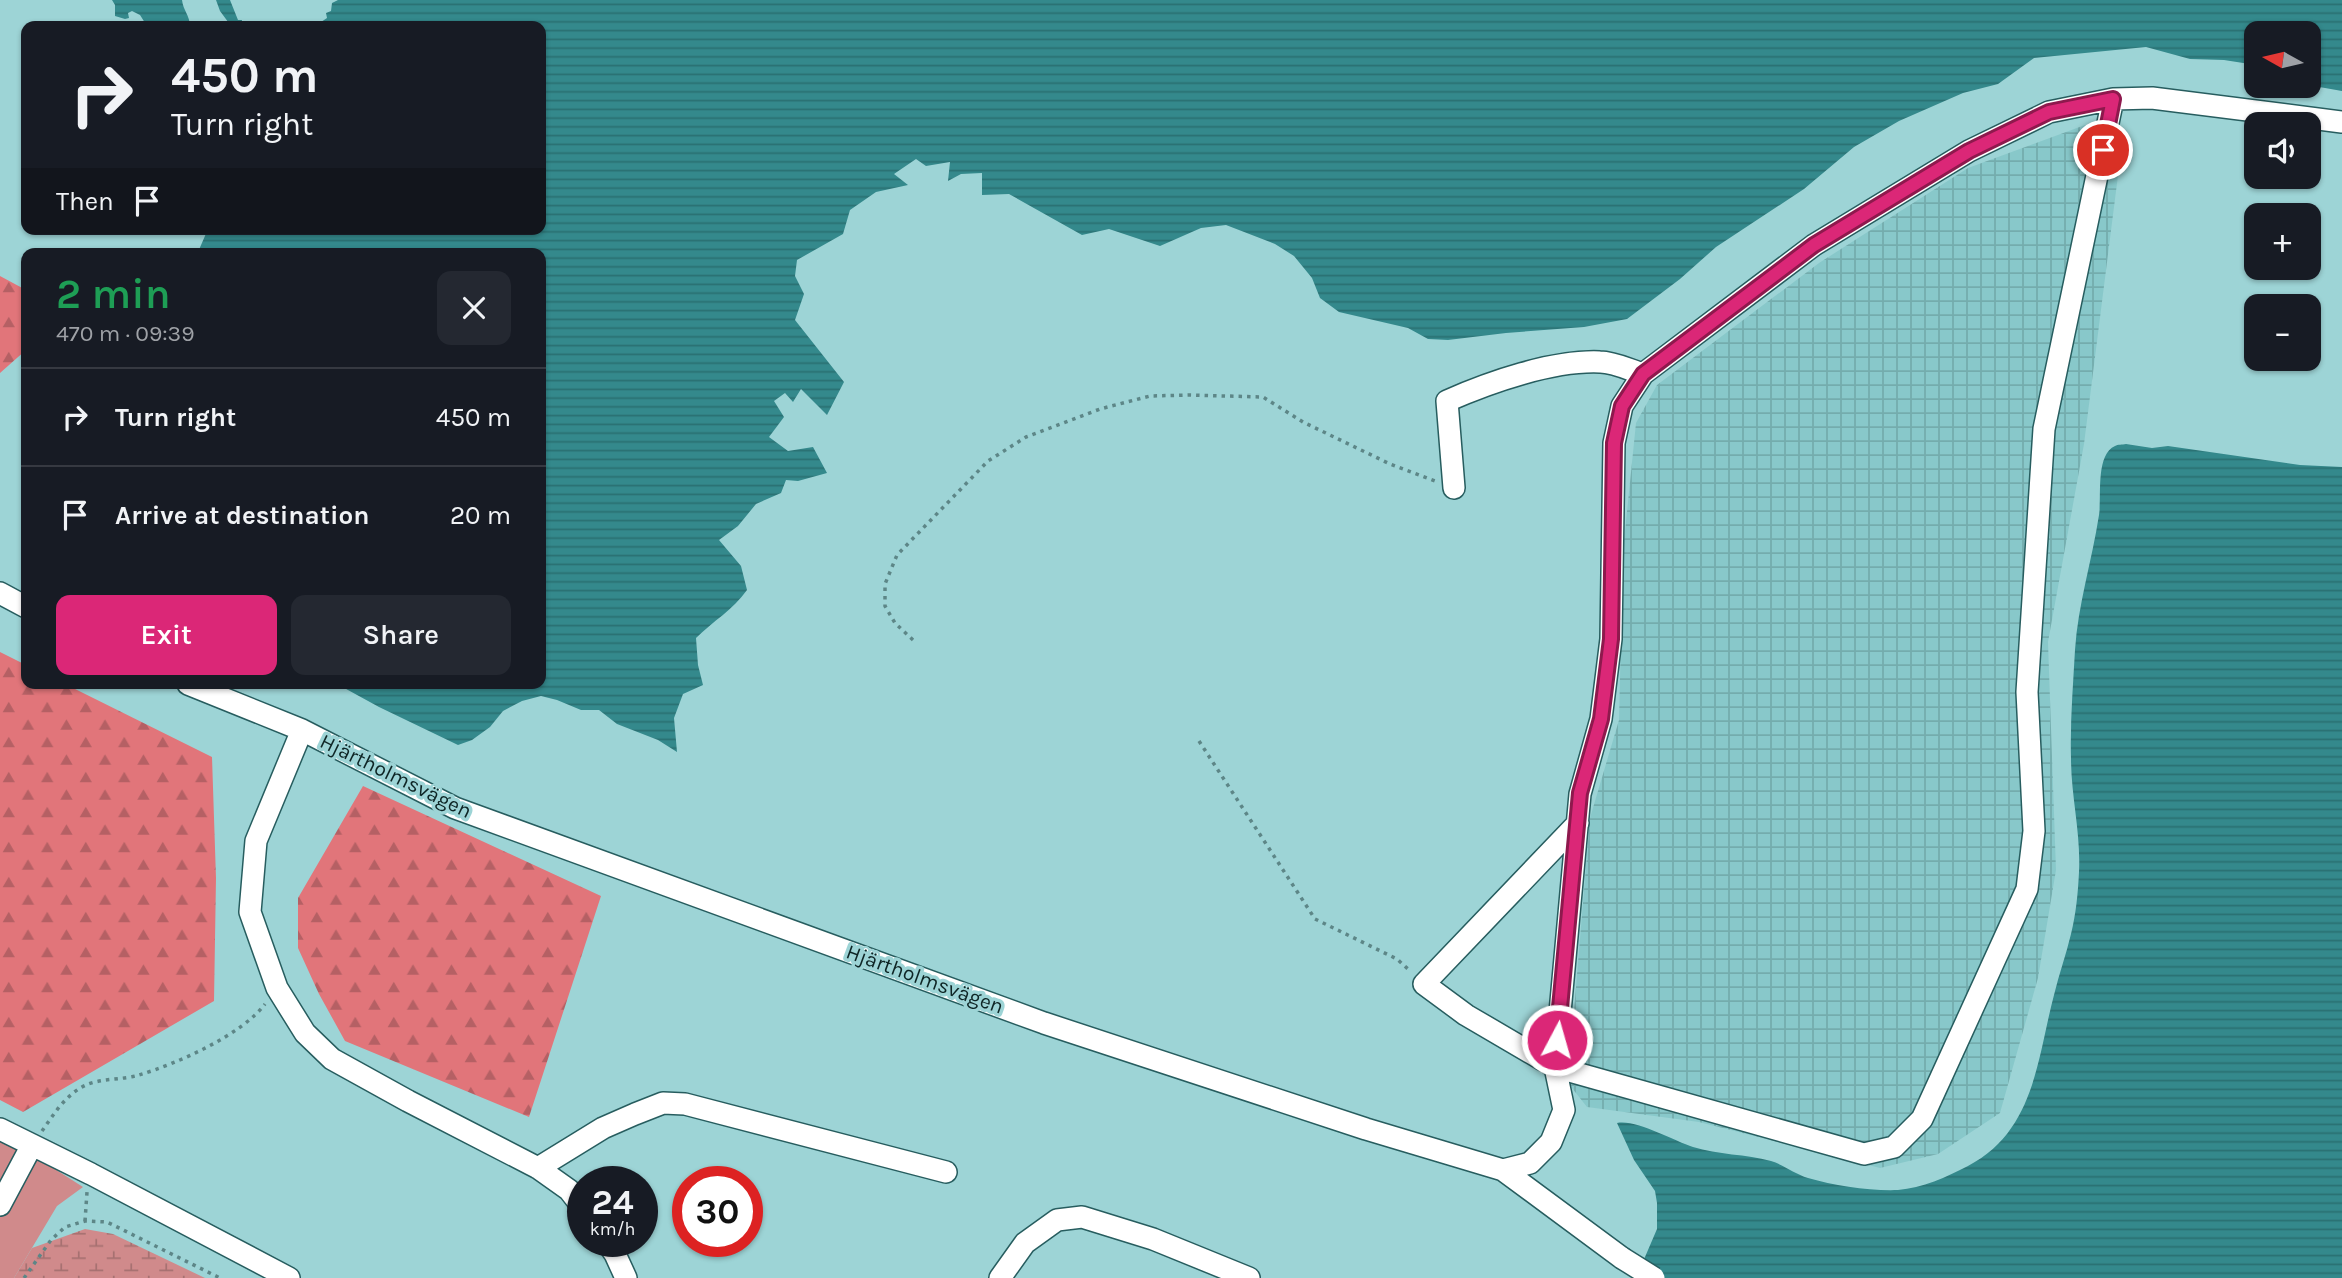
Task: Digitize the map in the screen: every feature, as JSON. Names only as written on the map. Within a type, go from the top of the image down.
[{"type":"street","points":[[1503,1170],[1530,1163],[1551,1142],[1564,1110],[1555,1067],[1580,793],[1601,719],[1611,639],[1614,443],[1622,406],[1643,374],[1814,245],[1969,151],[2049,112],[2113,99],[2152,98],[2342,122]]},
{"type":"street","points":[[1578,823],[1424,984],[1466,1015],[1555,1067],[1864,1154],[1894,1147],[1922,1119],[2027,889],[2034,831],[2027,692],[2044,429],[2113,99]]},
{"type":"street","points":[[1454,488],[1447,401],[1481,386],[1566,364],[1603,362],[1643,374]]},
{"type":"street","points":[[0,593],[21,604]]},
{"type":"street","name":"Hjärtholmsvägen","points":[[200,689],[302,730],[455,808],[1044,1023],[1366,1129],[1503,1170],[1622,1258],[1654,1278]]},
{"type":"street","points":[[302,730],[256,841],[250,912],[277,988],[305,1033],[332,1059],[538,1168],[567,1189]]},
{"type":"street","points":[[538,1168],[603,1128],[663,1103],[685,1104],[946,1172]]},
{"type":"street","points":[[0,1129],[289,1278]]},
{"type":"street","points":[[0,1205],[32,1145]]},
{"type":"street","points":[[1000,1278],[1025,1242],[1057,1220],[1082,1217],[1153,1239],[1249,1278]]},
{"type":"street","points":[[616,1257],[626,1278]]},
{"type":"path","points":[[913,640],[895,623],[885,606],[885,584],[897,555],[988,461],[1026,437],[1100,409],[1150,396],[1263,397],[1303,422],[1390,464],[1454,488]]},
{"type":"path","points":[[1199,741],[1315,919],[1397,959],[1424,984]]},
{"type":"path","points":[[32,1145],[62,1102],[87,1085],[138,1075],[218,1042],[260,1011],[277,988]]},
{"type":"path","points":[[85,1221],[85,1200],[91,1174]]},
{"type":"path","points":[[24,1278],[51,1240],[65,1227],[85,1221],[107,1222],[220,1278]]},
{"type":"shaded area","points":[[112,0],[182,0],[189,21],[144,21],[140,15],[132,11],[128,13],[129,18],[125,19],[115,16]]},
{"type":"shaded area","points":[[216,0],[230,0],[238,20],[242,21],[227,21]]},
{"type":"shaded area","points":[[338,0],[2342,0],[2342,91],[2321,87],[2321,21],[2244,21],[2244,63],[2190,59],[2146,47],[2034,58],[1998,84],[1963,93],[1899,121],[1854,147],[1804,189],[1716,247],[1680,279],[1627,319],[1584,327],[1448,340],[1428,339],[1408,328],[1339,312],[1320,298],[1312,278],[1294,256],[1275,244],[1226,225],[1201,228],[1160,246],[1109,229],[1082,235],[1009,194],[982,195],[982,173],[961,174],[948,181],[950,162],[926,166],[916,159],[894,174],[908,185],[876,192],[850,210],[843,234],[797,260],[795,276],[804,294],[795,320],[844,382],[827,415],[801,389],[793,402],[785,393],[774,401],[784,417],[769,437],[788,451],[813,447],[827,473],[798,481],[786,480],[781,493],[756,504],[738,526],[719,540],[741,566],[747,590],[736,604],[696,638],[703,685],[683,694],[674,718],[677,752],[658,740],[617,724],[599,710],[581,710],[541,696],[522,701],[503,711],[490,727],[472,740],[458,745],[346,689],[546,689],[546,248],[200,248],[205,235],[546,235],[546,21],[322,21],[327,18],[326,13],[331,11],[332,3]]},
{"type":"shaded area","points":[[2085,125],[2124,128],[2084,444],[2048,642],[2056,870],[2038,978],[2000,1113],[1938,1154],[1880,1168],[1699,1122],[1587,1107],[1568,1083],[1590,818],[1619,720],[1623,551],[1636,423],[1657,385],[1819,263],[1968,168]]},
{"type":"shaded area","points":[[2116,445],[2152,448],[2168,446],[2300,465],[2342,467],[2342,1278],[1636,1278],[1657,1229],[1657,1203],[1655,1191],[1634,1160],[1617,1123],[1644,1127],[1703,1150],[1771,1161],[1818,1181],[1864,1189],[1898,1190],[1934,1181],[1968,1166],[1990,1151],[2007,1134],[2020,1113],[2037,1068],[2075,911],[2079,858],[2071,745],[2077,633],[2099,515],[2104,458]]},
{"type":"green space","points":[[0,276],[21,287],[21,354],[0,373]]},
{"type":"green space","points":[[0,652],[21,662],[21,689],[75,689],[212,757],[216,878],[214,1001],[23,1112],[0,1100]]},
{"type":"green space","points":[[363,786],[601,896],[529,1117],[345,1041],[319,994],[298,948],[298,898]]},
{"type":"green space","points":[[0,1139],[36,1157],[83,1187],[57,1206],[14,1278],[0,1278]]},
{"type":"green space","points":[[85,1229],[113,1234],[205,1278],[14,1278],[32,1248]]},
{"type":"route","points":[[1557,1040],[1580,793],[1601,719],[1611,639],[1614,443],[1622,406],[1643,374],[1814,245],[1969,151],[2049,112],[2113,99],[2103,150]]}]
